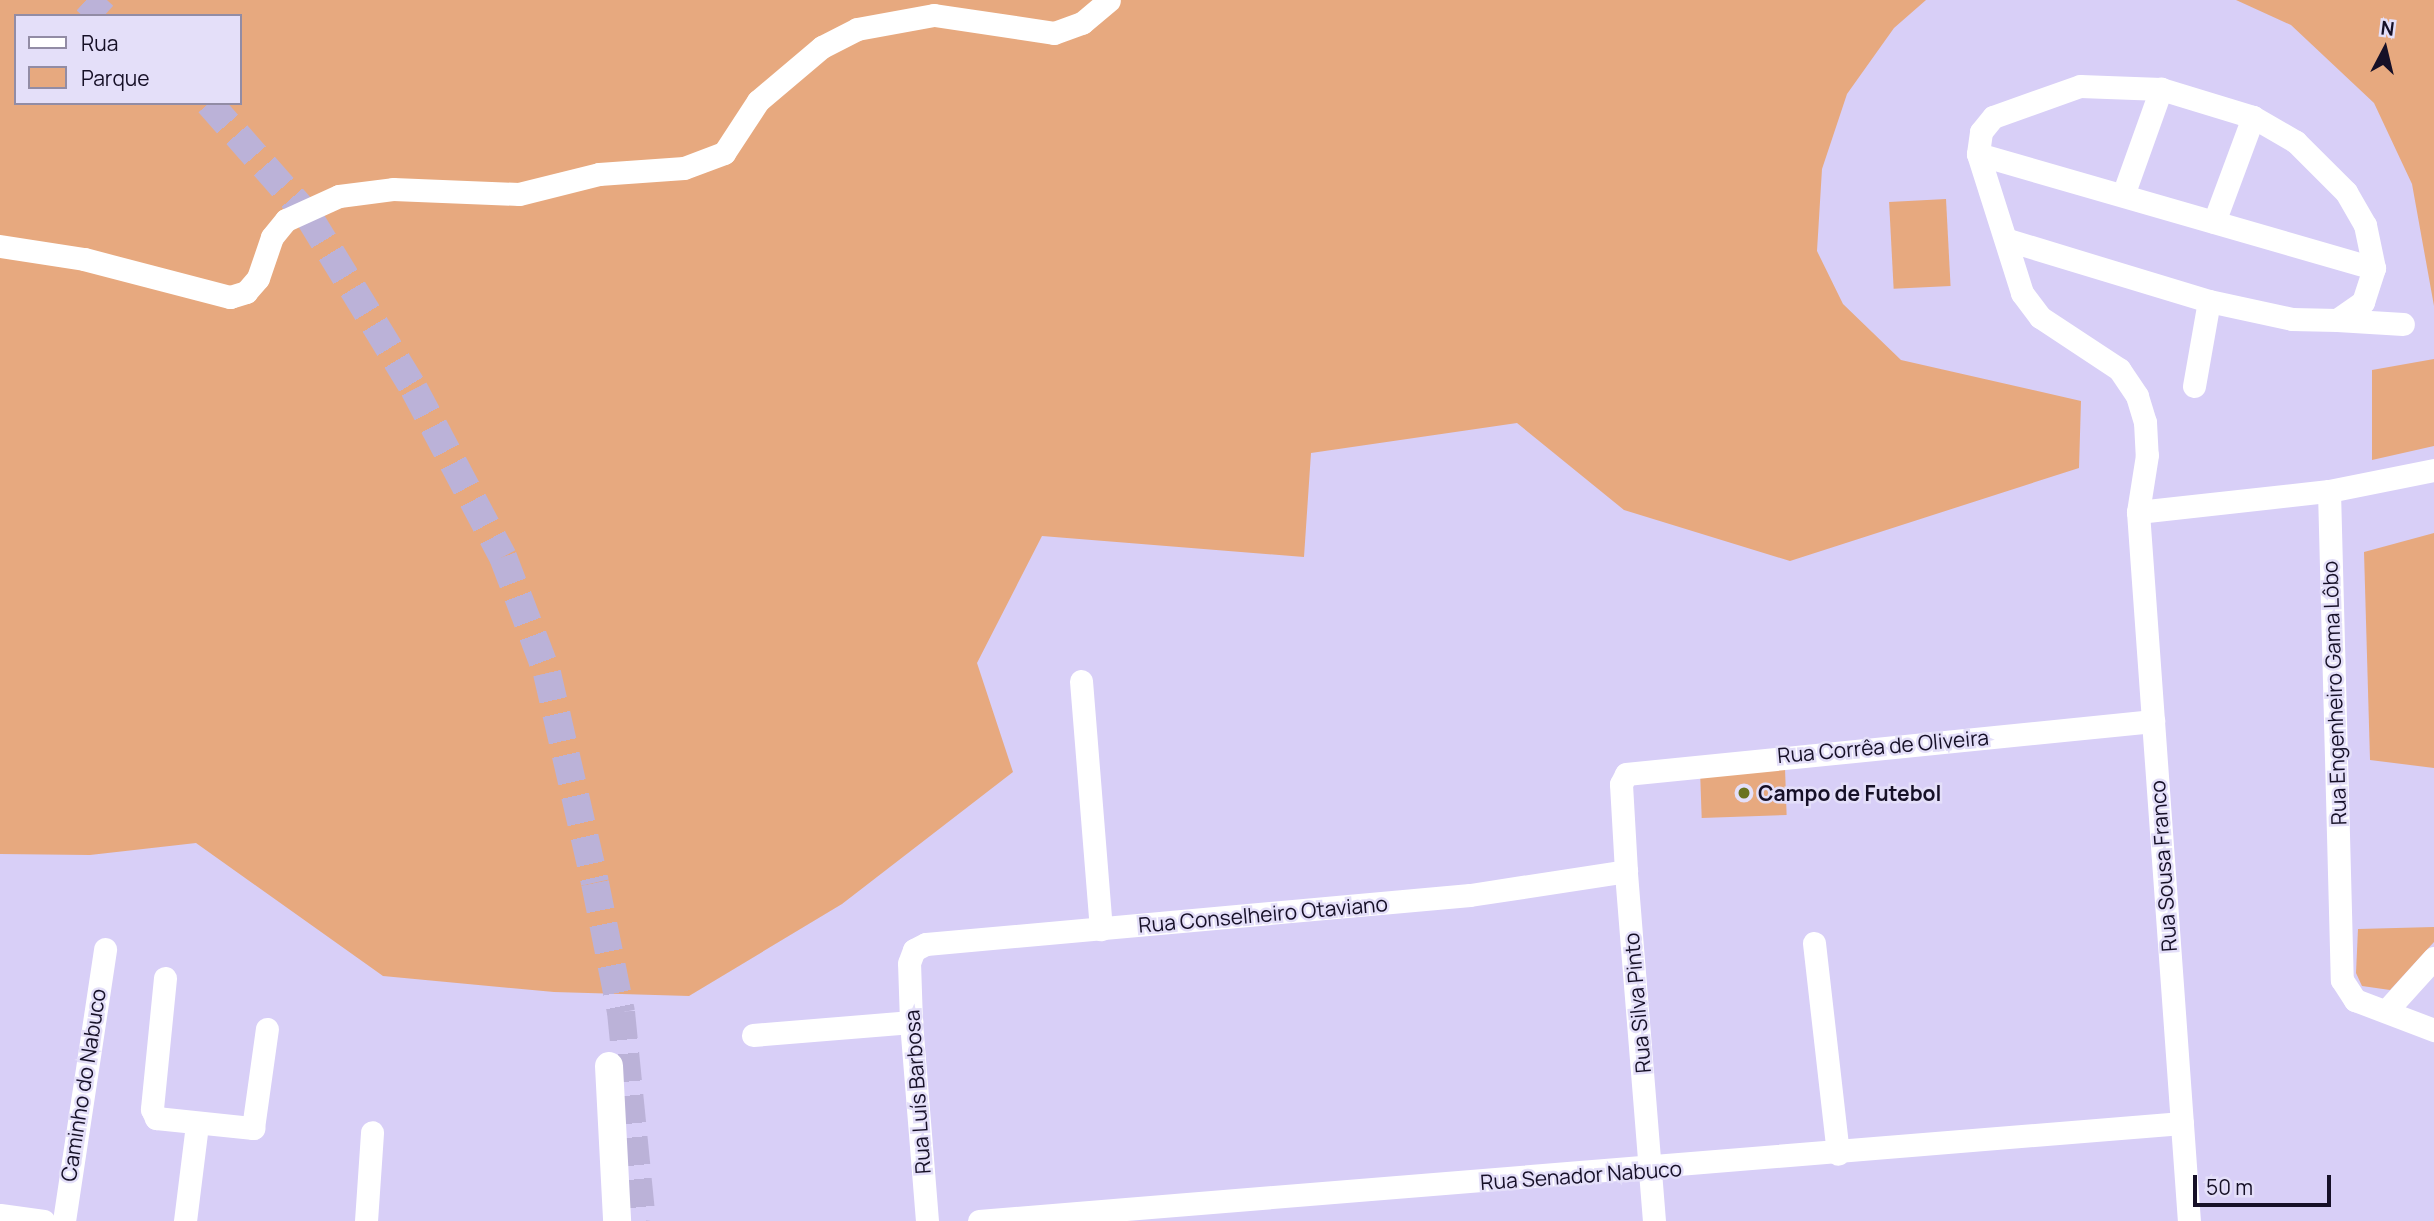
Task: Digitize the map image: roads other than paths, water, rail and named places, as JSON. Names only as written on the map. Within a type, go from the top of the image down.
[{"type":"main road","points":[[609,1066],[617,1221]]},
{"type":"street","points":[[0,246],[84,259],[230,297],[246,292],[258,278],[272,237],[286,220],[339,195],[393,189],[519,194],[599,174],[684,169],[723,153],[758,101],[822,47],[857,29],[934,15],[1054,33],[1082,23],[1110,0]]},
{"type":"street","points":[[2337,320],[2362,302],[2374,268],[2365,225],[2346,192],[2296,142],[2253,117],[2161,89],[2080,86],[2035,99],[1993,117],[1981,132],[1978,154],[2374,268]]},
{"type":"street","points":[[2123,195],[2161,89]]},
{"type":"street","points":[[2214,222],[2253,117]]},
{"type":"street","name":"Rua Sousa Franco","points":[[1978,154],[2008,240],[2022,293],[2040,317],[2119,369],[2137,396],[2147,455],[2138,512],[2189,1221]]},
{"type":"street","points":[[2008,240],[2209,301],[2292,319],[2403,324]]},
{"type":"street","points":[[2194,386],[2209,301]]},
{"type":"street","points":[[2138,512],[2329,491],[2434,470]]},
{"type":"street","name":"Rua Engenheiro Gama Lôbo","points":[[2329,491],[2342,980],[2355,1000],[2434,1030]]},
{"type":"street","points":[[1081,681],[1101,929]]},
{"type":"street","name":"Rua Corrêa de Oliveira","points":[[1621,784],[1637,769],[2153,721]]},
{"type":"street","name":"Rua Silva Pinto","points":[[1621,784],[1654,1221]]},
{"type":"street","name":"Rua Conselheiro Otaviano","points":[[909,963],[914,950],[926,944],[1470,895],[1626,871]]},
{"type":"street","points":[[1814,943],[1838,1154]]},
{"type":"street","name":"Caminho do Nabuco","points":[[64,1221],[105,949]]},
{"type":"street","points":[[2387,1010],[2434,958]]},
{"type":"street","name":"Rua Luís Barbosa","points":[[909,963],[911,1022],[927,1221]]},
{"type":"street","points":[[165,978],[152,1109],[156,1118],[197,1125],[253,1128],[267,1029]]},
{"type":"street","points":[[753,1035],[911,1022]]},
{"type":"street","name":"Rua Senador Nabuco","points":[[979,1221],[1650,1170],[2182,1124]]},
{"type":"street","points":[[185,1221],[197,1125]]},
{"type":"street","points":[[366,1221],[372,1132]]},
{"type":"street","points":[[0,1215],[44,1221]]},
{"type":"tunnel","points":[[86,0],[102,14]]},
{"type":"tunnel","points":[[211,105],[309,217],[414,389],[503,557],[547,673],[595,883],[621,1012],[642,1221]]},
{"type":"place","name":"Campo de Futebol","points":[[1744,793]]}]
